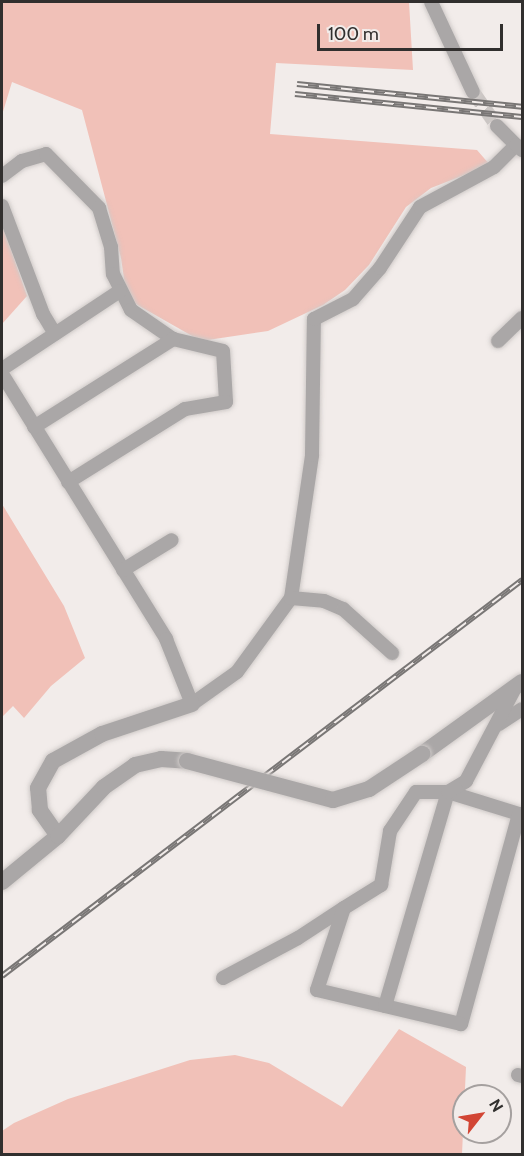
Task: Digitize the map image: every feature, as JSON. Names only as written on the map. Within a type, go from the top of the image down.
[{"type":"street","points":[[431,2],[473,92]]},
{"type":"street","points":[[58,836],[39,810],[38,788],[53,761],[102,734],[192,704],[237,672],[291,598],[312,455],[314,319],[353,298],[380,268],[420,207],[494,167],[519,147],[496,126]]},
{"type":"street","points":[[2,176],[22,161],[46,154],[79,184],[99,208],[106,225],[113,274],[131,310],[173,339],[223,351],[226,402],[185,409],[69,482]]},
{"type":"street","points":[[2,206],[44,314],[55,334]]},
{"type":"street","points":[[2,369],[120,291]]},
{"type":"street","points":[[498,340],[522,318]]},
{"type":"street","points":[[34,427],[173,339]]},
{"type":"street","points":[[2,374],[166,639],[192,704]]},
{"type":"street","points":[[123,570],[172,540]]},
{"type":"street","points":[[291,598],[324,601],[343,609],[392,653]]},
{"type":"street","points":[[385,1006],[448,792],[466,781],[519,684]]},
{"type":"street","points":[[2,882],[58,836],[104,788],[135,765],[161,759],[187,761],[333,800],[369,789],[519,684]]},
{"type":"street","points":[[499,724],[522,709]]},
{"type":"street","points":[[223,978],[381,885],[390,831],[416,792],[448,792],[519,813],[461,1024],[317,990],[344,908]]},
{"type":"shaded area","points":[[2,2],[409,2],[413,70],[276,63],[270,134],[477,150],[490,165],[431,188],[406,207],[369,265],[345,290],[323,305],[268,331],[201,341],[127,299],[121,258],[82,110],[12,82],[2,115]]},
{"type":"shaded area","points":[[2,224],[27,296],[2,324]]},
{"type":"shaded area","points":[[2,504],[64,606],[85,658],[51,686],[24,718],[13,706],[2,717]]},
{"type":"shaded area","points":[[399,1029],[466,1067],[465,1084],[452,1084],[452,1144],[462,1144],[462,1154],[2,1154],[2,1131],[14,1123],[68,1099],[190,1060],[235,1055],[269,1063],[342,1107]]},
{"type":"tunnel","points":[[473,92],[497,126]]},
{"type":"railway","points":[[297,84],[522,107]]},
{"type":"railway","points":[[295,94],[522,117]]},
{"type":"railway","points":[[2,976],[522,580]]}]
